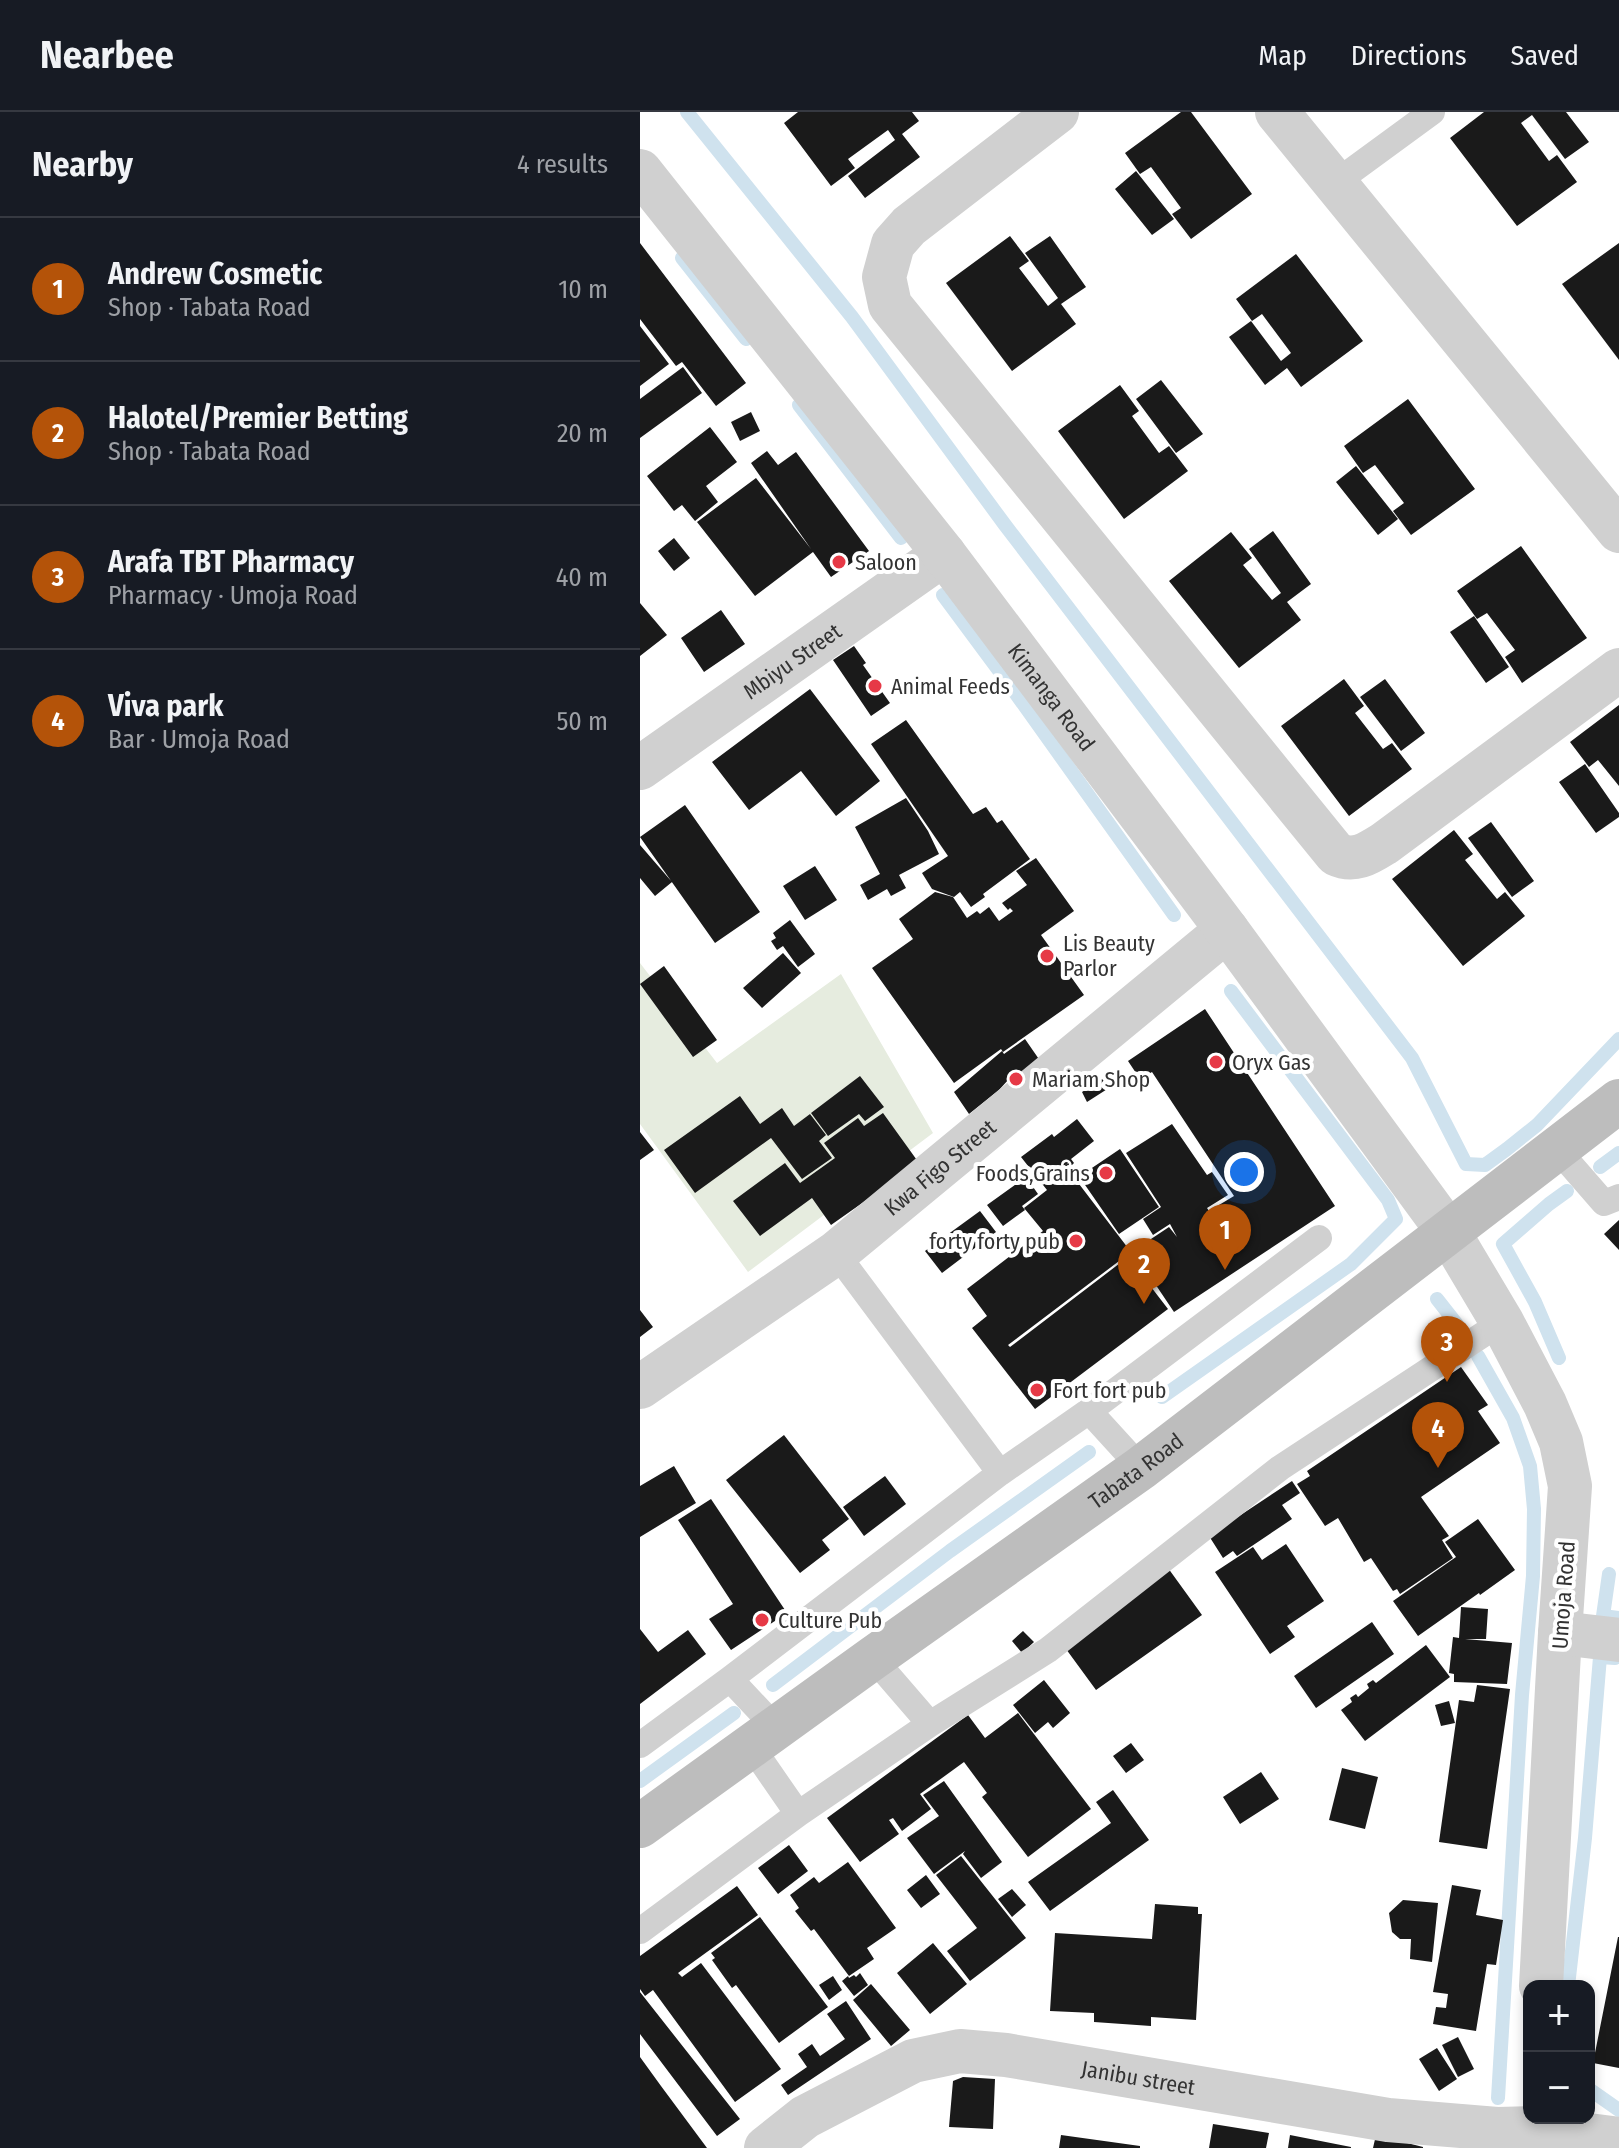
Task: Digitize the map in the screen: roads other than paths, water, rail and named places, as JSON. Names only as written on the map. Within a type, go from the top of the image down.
[{"type":"main road","name":"Tabata Road","points":[[640,1826],[1141,1468],[1619,1101]]},
{"type":"street","points":[[1057,112],[909,226],[893,244],[884,277],[890,305],[1336,854],[1346,859],[1366,856],[1619,670]]},
{"type":"street","points":[[1277,112],[1619,531]]},
{"type":"street","name":"Kimanga Road","points":[[640,171],[944,554],[1227,930],[1449,1233]]},
{"type":"street","name":"Mbiyu Street","points":[[640,768],[944,554]]},
{"type":"street","name":"Kwa Figo Street","points":[[640,1387],[836,1253],[1227,930]]},
{"type":"street","name":"Umoja Road","points":[[1449,1233],[1502,1322],[1545,1404],[1561,1442],[1570,1486],[1541,1980]]},
{"type":"street","points":[[1560,1633],[1619,1640]]},
{"type":"street","name":"Janibu street","points":[[766,2148],[805,2117],[913,2061],[960,2051],[1006,2055],[1388,2120],[1619,2139]]},
{"type":"lane","points":[[1335,183],[1432,112]]},
{"type":"lane","points":[[1557,1149],[1604,1203],[1619,1197]]},
{"type":"lane","points":[[640,1745],[1000,1473],[1089,1411],[1319,1238]]},
{"type":"lane","points":[[836,1253],[1000,1473]]},
{"type":"lane","points":[[640,1931],[798,1814],[930,1724],[1048,1650],[1280,1468],[1502,1322]]},
{"type":"lane","points":[[1089,1411],[1141,1468]]},
{"type":"lane","points":[[873,1658],[930,1724]]},
{"type":"lane","points":[[730,1679],[764,1737],[798,1814]]},
{"type":"waterway","points":[[687,112],[852,317],[1005,525],[1412,1058],[1466,1164],[1485,1165],[1537,1125],[1619,1039]]},
{"type":"waterway","points":[[682,258],[746,339]]},
{"type":"waterway","points":[[799,405],[901,538]]},
{"type":"waterway","points":[[943,595],[1174,915]]},
{"type":"waterway","points":[[1162,1397],[1351,1264],[1396,1219],[1388,1200],[1231,991]]},
{"type":"waterway","points":[[1600,1167],[1619,1153]]},
{"type":"waterway","points":[[1559,1358],[1535,1302],[1503,1244],[1567,1191]]},
{"type":"waterway","points":[[1437,1299],[1463,1332]]},
{"type":"waterway","points":[[1478,1356],[1513,1418],[1530,1466],[1534,1509],[1533,1576],[1522,1695],[1498,2098]]},
{"type":"waterway","points":[[773,1685],[950,1551],[1089,1452]]},
{"type":"waterway","points":[[1609,1574],[1603,1616],[1619,1618]]},
{"type":"waterway","points":[[1569,1980],[1585,1838],[1600,1657],[1615,1658]]},
{"type":"waterway","points":[[640,1781],[734,1713]]},
{"type":"waterway","points":[[1595,2093],[1619,2110]]},
{"type":"place","name":"Saloon","points":[[839,562]]},
{"type":"place","name":"Animal Feeds","points":[[875,686]]},
{"type":"place","name":"Lis Beauty Parlor","points":[[1047,956]]},
{"type":"place","name":"Oryx Gas","points":[[1216,1062]]},
{"type":"place","name":"Mariam Shop","points":[[1016,1079]]},
{"type":"place","name":"Foods,Grains","points":[[1106,1173]]},
{"type":"place","name":"forty forty pub","points":[[1076,1241]]},
{"type":"place","name":"Andrew Cosmetic","points":[[1225,1270]]},
{"type":"place","name":"Halotel/Premier Betting","points":[[1144,1304]]},
{"type":"place","name":"Arafa TBT Pharmacy","points":[[1447,1382]]},
{"type":"place","name":"Fort fort pub","points":[[1037,1390]]},
{"type":"place","name":"Viva park","points":[[1438,1468]]},
{"type":"place","name":"Culture Pub","points":[[762,1620]]}]
